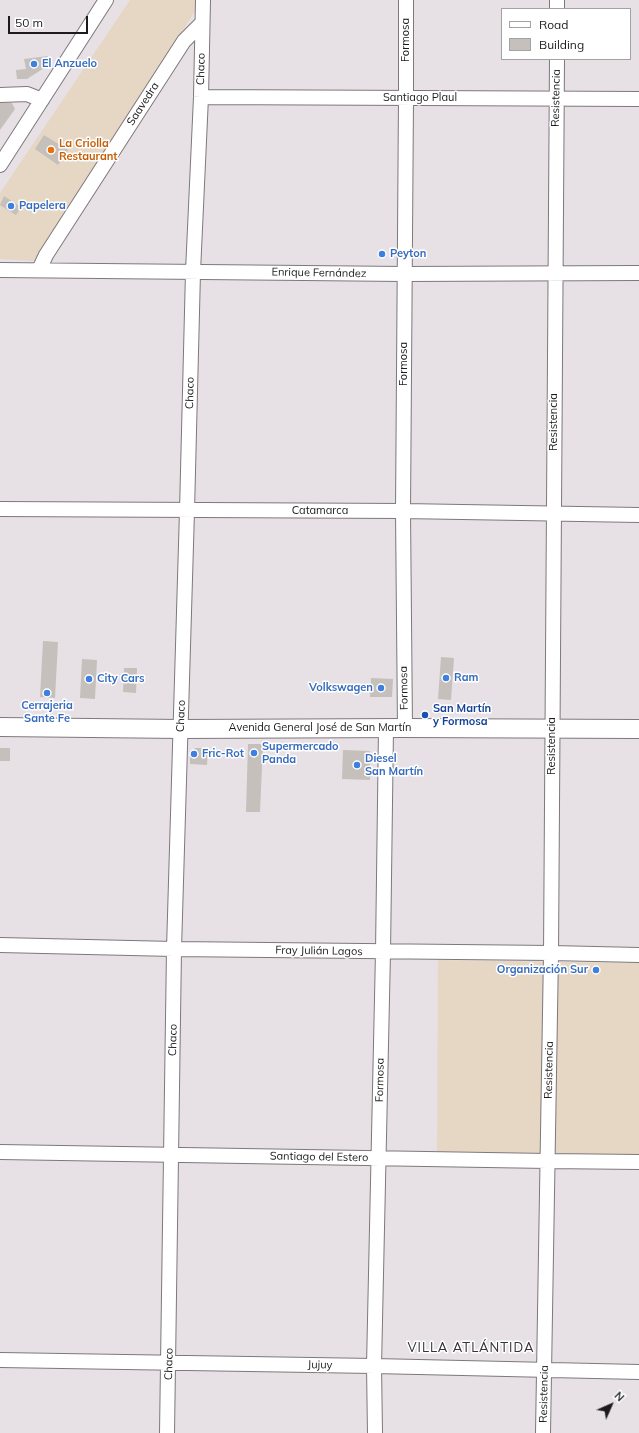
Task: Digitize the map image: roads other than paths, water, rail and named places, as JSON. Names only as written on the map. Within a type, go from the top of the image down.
[{"type":"main road","name":"Avenida General José de San Martín","points":[[0,727],[181,729],[639,729]]},
{"type":"street","points":[[0,165],[106,0]]},
{"type":"street","name":"Chaco","points":[[168,1433],[174,950],[188,511],[193,272],[201,97],[203,0]]},
{"type":"street","name":"Formosa","points":[[405,728],[402,511],[406,0]]},
{"type":"street","name":"Saavedra","points":[[39,270],[46,255],[184,41],[202,23]]},
{"type":"street","name":"Resistencia","points":[[543,1433],[551,953],[554,273],[557,60]]},
{"type":"street","points":[[0,95],[27,94],[42,100]]},
{"type":"street","name":"Santiago Plaul","points":[[201,97],[639,98]]},
{"type":"street","name":"Enrique Fernández","points":[[0,270],[404,274],[639,273]]},
{"type":"street","name":"Catamarca","points":[[0,509],[402,511],[639,515]]},
{"type":"street","name":"Formosa","points":[[375,1433],[374,1366],[383,952],[386,728]]},
{"type":"street","name":"Fray Julián Lagos","points":[[0,945],[174,950],[639,955]]},
{"type":"street","name":"Santiago del Estero","points":[[0,1152],[639,1162]]},
{"type":"street","name":"Jujuy","points":[[0,1360],[639,1372]]},
{"type":"place","name":"El Anzuelo","points":[[34,64]]},
{"type":"place","name":"La Criolla Restaurant","points":[[51,150]]},
{"type":"place","name":"Papelera","points":[[11,206]]},
{"type":"place","name":"Peyton","points":[[382,254]]},
{"type":"place","name":"Ram","points":[[446,678]]},
{"type":"place","name":"City Cars","points":[[89,679]]},
{"type":"place","name":"Volkswagen","points":[[381,688]]},
{"type":"place","name":"Cerrajeria Sante Fe","points":[[47,693]]},
{"type":"place","name":"San Martín y Formosa","points":[[425,715]]},
{"type":"place","name":"Supermercado Panda","points":[[254,753]]},
{"type":"place","name":"Fric-Rot","points":[[194,754]]},
{"type":"place","name":"Diesel San Martín","points":[[357,765]]},
{"type":"place","name":"Organización Sur","points":[[596,970]]},
{"type":"district","name":"VILLA ATLÁNTIDA","points":[[471,1348]]}]
